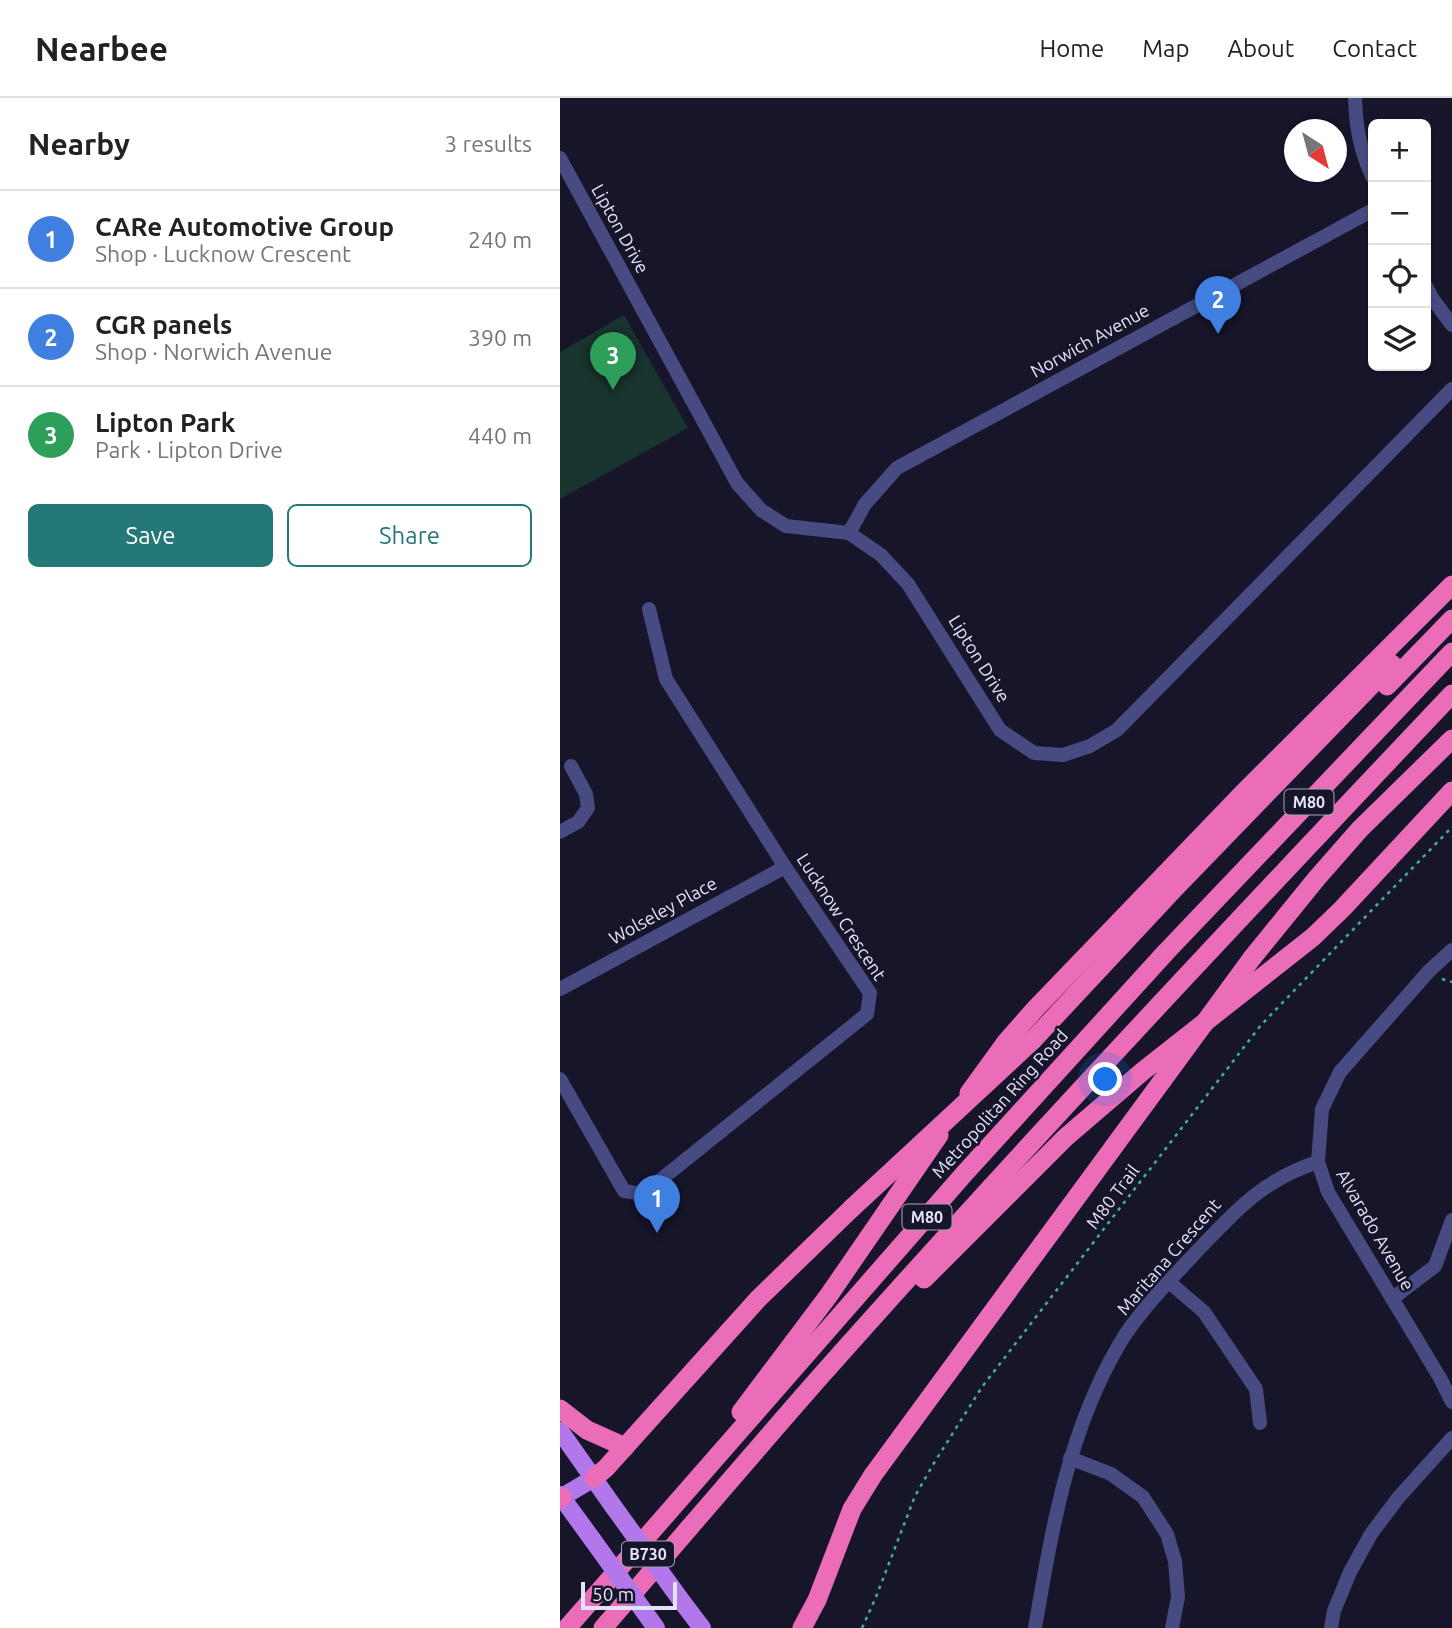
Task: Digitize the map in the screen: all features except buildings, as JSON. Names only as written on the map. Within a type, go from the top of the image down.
[{"type":"highway","points":[[691,1486],[760,1385],[798,1339],[918,1163],[1006,1042],[1244,792],[1452,585]]},
{"type":"highway","points":[[1033,1040],[1175,888],[1452,602]]},
{"type":"highway","points":[[594,1478],[607,1468],[758,1299],[1033,1040],[1130,954],[1452,619]]},
{"type":"highway","name":"Metropolitan Ring Road","points":[[567,1628],[964,1174],[1157,962],[1452,652]]},
{"type":"highway","name":"M80","points":[[603,1628],[818,1380],[1176,985],[1452,694]]},
{"type":"highway","points":[[802,1628],[817,1600],[852,1509],[873,1475],[1252,958],[1338,854],[1452,739]]},
{"type":"highway","points":[[818,1380],[940,1264],[1066,1137],[1133,1079],[1313,937],[1452,791]]},
{"type":"highway","points":[[560,1409],[587,1430],[625,1447]]},
{"type":"highway","points":[[811,1628],[817,1600]]},
{"type":"main road","name":"B730","points":[[560,1431],[702,1628]]},
{"type":"main road","points":[[561,1497],[594,1478]]},
{"type":"main road","name":"B730","points":[[561,1497],[656,1628]]},
{"type":"street","points":[[1355,98],[1356,130],[1368,163]]},
{"type":"street","name":"Lipton Drive","points":[[560,158],[737,483],[761,510],[786,526],[849,533],[881,555],[908,584],[1000,730],[1034,753],[1063,755],[1090,746],[1116,730],[1452,389]]},
{"type":"street","name":"Norwich Avenue","points":[[849,533],[865,504],[897,468],[1368,212]]},
{"type":"street","points":[[1431,296],[1452,325]]},
{"type":"street","name":"Lucknow Crescent","points":[[560,1079],[624,1191],[643,1194],[867,1014],[870,993],[785,867],[666,679],[649,609]]},
{"type":"street","points":[[560,832],[578,822],[588,808],[586,794],[571,766]]},
{"type":"street","name":"Wolseley Place","points":[[560,989],[785,867]]},
{"type":"street","name":"Alvarado Avenue","points":[[1451,1398],[1328,1192],[1319,1167],[1322,1109],[1340,1072],[1429,971],[1452,950]]},
{"type":"street","name":"Maritana Crescent","points":[[1035,1628],[1053,1519],[1070,1458],[1090,1400],[1121,1341],[1168,1282],[1239,1207],[1269,1183],[1319,1167]]},
{"type":"street","points":[[1392,1299],[1435,1266],[1452,1220]]},
{"type":"street","points":[[1168,1282],[1204,1312],[1256,1389],[1260,1423]]},
{"type":"street","points":[[1331,1628],[1334,1611],[1350,1572],[1371,1534],[1398,1498],[1452,1438]]},
{"type":"street","points":[[1432,1463],[1452,1451]]},
{"type":"street","points":[[1070,1458],[1111,1474],[1143,1497],[1167,1534],[1175,1561],[1178,1597],[1172,1628]]},
{"type":"path","name":"M80 Trail","points":[[862,1628],[915,1496],[982,1387],[1261,1025],[1452,827]]},
{"type":"path","points":[[1442,979],[1452,982]]},
{"type":"green space","points":[[624,315],[688,428],[560,499],[560,352]]},
{"type":"place","name":"CGR panels","points":[[1218,334]]},
{"type":"place","name":"Lipton Park","points":[[613,390]]},
{"type":"place","name":"CARe Automotive Group","points":[[657,1233]]}]
